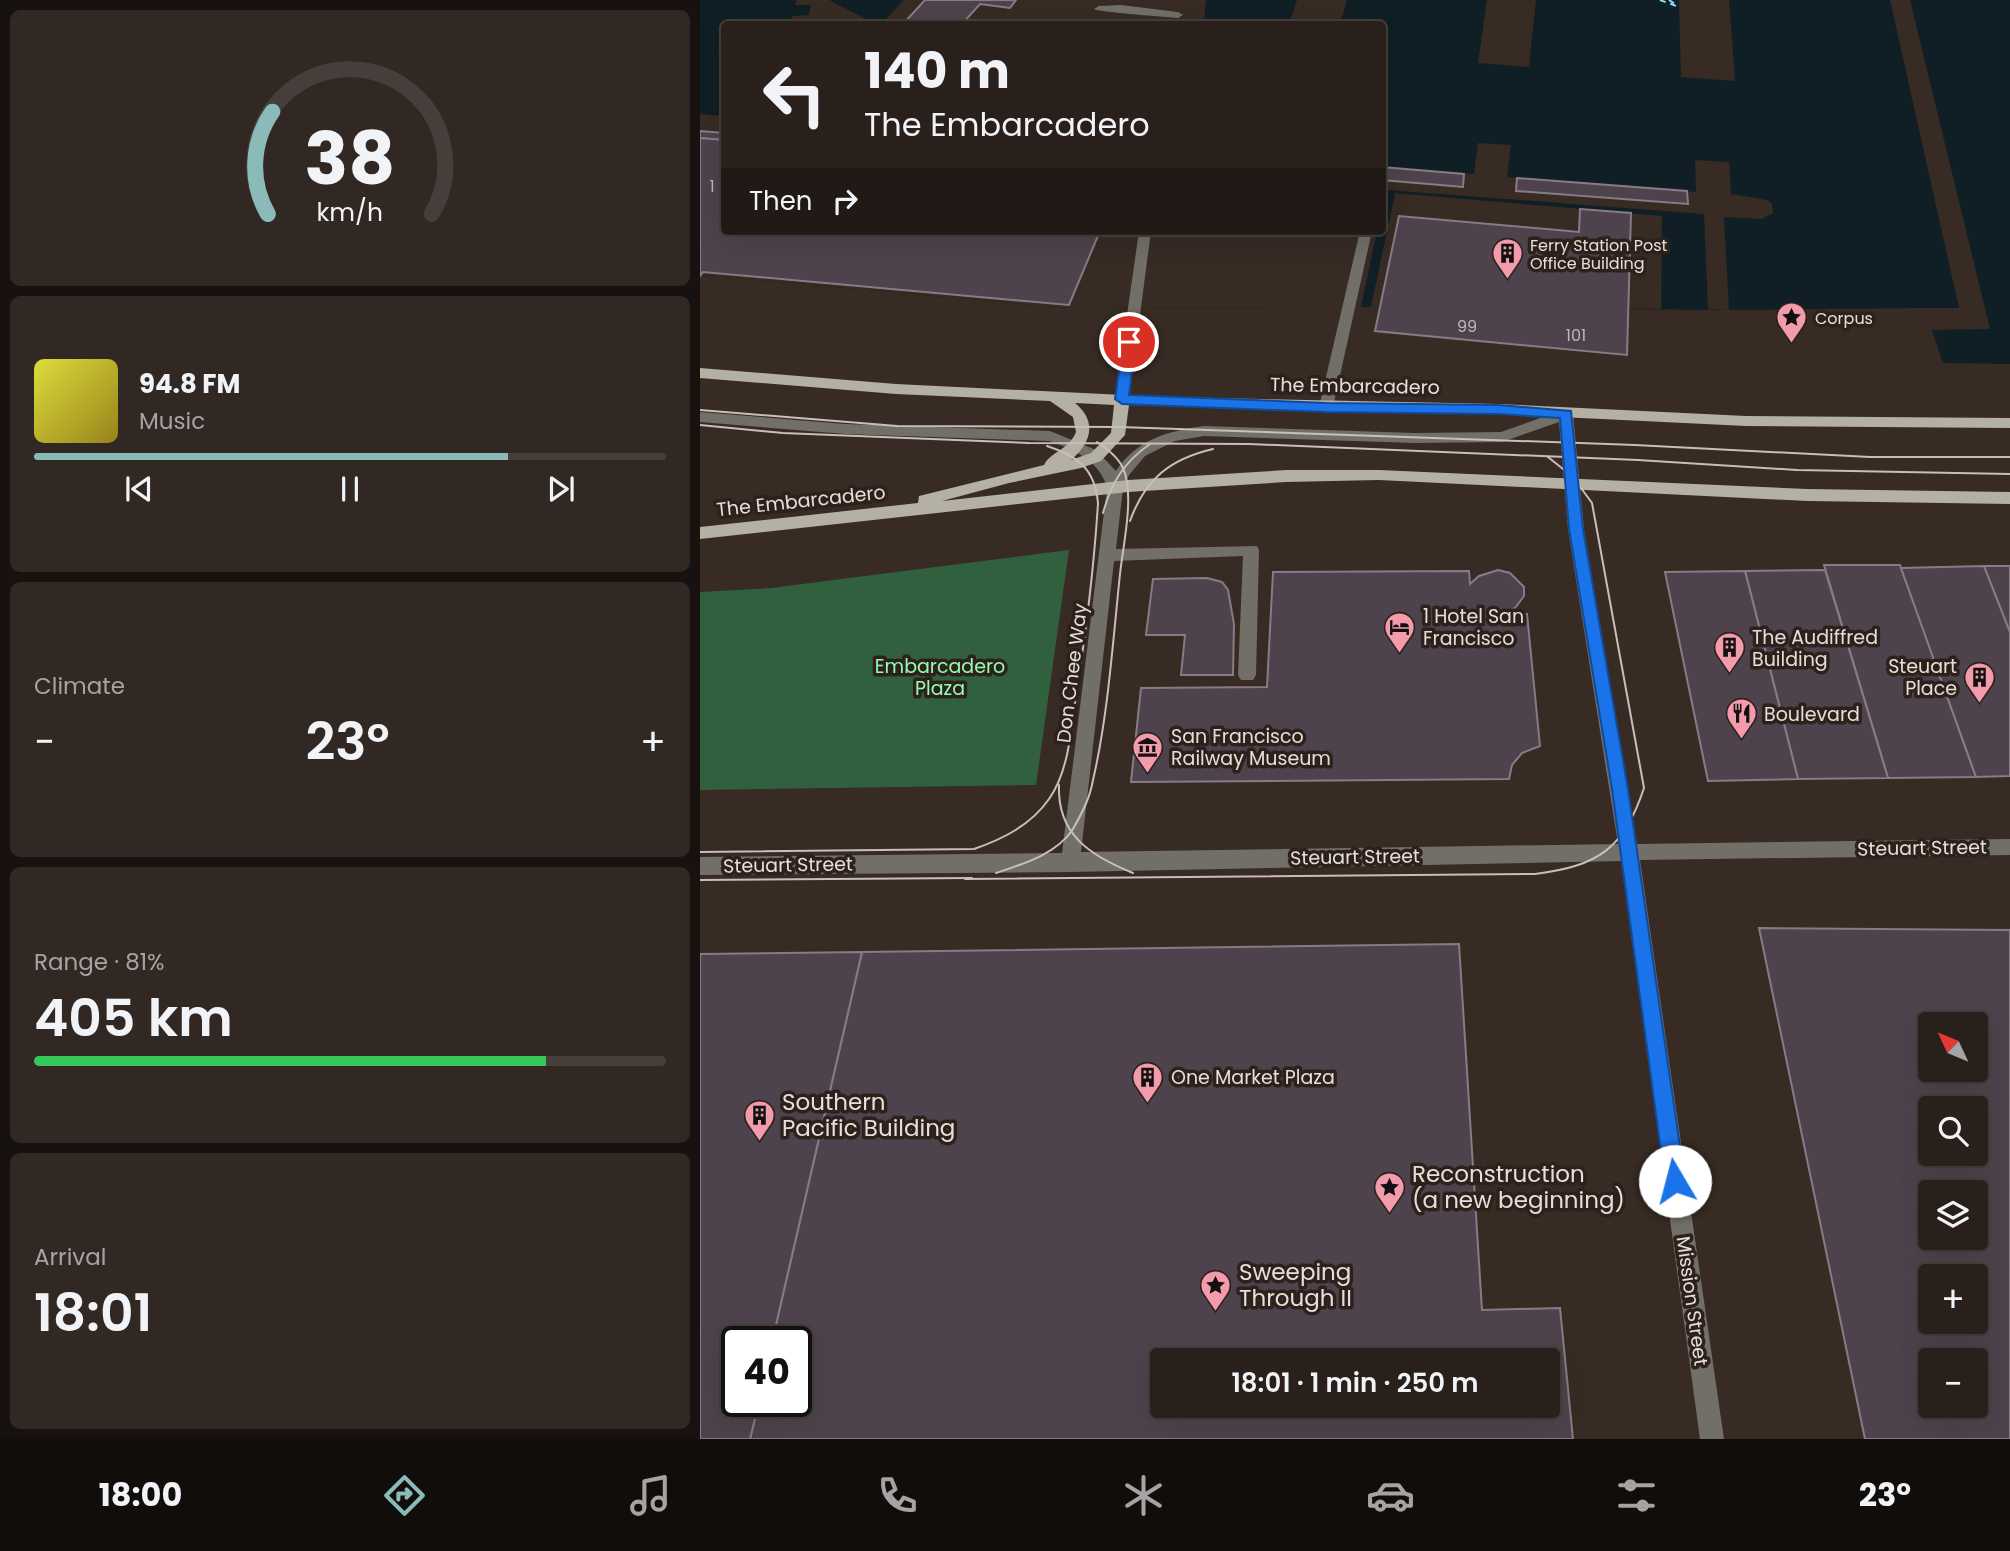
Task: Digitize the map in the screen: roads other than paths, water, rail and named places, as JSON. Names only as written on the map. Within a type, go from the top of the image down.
[{"type":"main road","name":"The Embarcadero","points":[[700,373],[896,389],[1326,407],[1499,409],[1746,421],[2010,423]]},
{"type":"main road","points":[[1032,472],[1060,461],[1077,446],[1083,434],[1080,415],[1072,405],[1044,396]]},
{"type":"main road","points":[[872,515],[1096,457],[1118,435],[1122,399]]},
{"type":"main road","name":"The Embarcadero","points":[[700,533],[1198,480],[1378,475],[1807,495],[2010,498]]},
{"type":"street","points":[[1099,9],[1121,8],[1179,16]]},
{"type":"street","points":[[1122,399],[1144,235]]},
{"type":"street","points":[[1326,407],[1365,235]]},
{"type":"street","points":[[1115,488],[1123,467],[1135,456],[1152,443],[1178,434],[1204,431],[1415,438],[1502,437],[1566,414]]},
{"type":"street","name":"Mission Street","points":[[1566,414],[1576,529],[1629,851],[1712,1439]]},
{"type":"street","points":[[700,417],[845,429],[1051,436],[1096,457],[1114,478],[1115,488]]},
{"type":"street","name":"Don Chee Way","points":[[1070,863],[1115,488]]},
{"type":"street","points":[[1107,555],[1251,550],[1247,676]]},
{"type":"street","name":"Steuart Street","points":[[700,866],[1070,863],[1629,851],[2010,847]]},
{"type":"tram line","points":[[700,410],[897,426],[1120,427],[1635,445],[1870,457],[2010,457]]},
{"type":"tram line","points":[[700,425],[783,433],[1099,443]]},
{"type":"tram line","points":[[1099,443],[1249,444],[1638,460],[1797,470],[2010,474]]},
{"type":"tram line","points":[[1099,443],[1115,457],[1123,470]]},
{"type":"tram line","points":[[1123,470],[1150,444]]},
{"type":"tram line","points":[[700,852],[974,849],[1016,830],[1042,808],[1056,788],[1068,749],[1089,599],[1098,503],[1093,481],[1083,466],[1068,454],[1047,446]]},
{"type":"tram line","points":[[1130,521],[1143,493],[1161,473],[1184,459],[1213,449]]},
{"type":"tram line","points":[[965,879],[1535,874],[1576,866],[1606,851],[1627,826],[1644,788],[1592,503],[1573,477],[1548,457]]},
{"type":"tram line","points":[[1071,831],[1092,787],[1106,704],[1128,506],[1123,470]]},
{"type":"tram line","points":[[1103,513],[1110,492],[1123,470]]},
{"type":"tram line","points":[[1059,785],[1060,802],[1071,831]]},
{"type":"tram line","points":[[996,873],[1049,852],[1071,831]]},
{"type":"tram line","points":[[1071,831],[1091,851],[1133,873]]},
{"type":"tram line","points":[[700,880],[972,878]]},
{"type":"place","name":"Ferry Station Post Office Building","points":[[1507,281]]},
{"type":"place","name":"Corpus","points":[[1792,345]]},
{"type":"place","name":"1 Hotel San Francisco","points":[[1400,654]]},
{"type":"place","name":"The Audiffred Building","points":[[1729,675]]},
{"type":"place","name":"Steuart Place","points":[[1980,704]]},
{"type":"place","name":"Boulevard","points":[[1741,741]]},
{"type":"place","name":"San Francisco Railway Museum","points":[[1148,774]]},
{"type":"place","name":"One Market Plaza","points":[[1148,1104]]},
{"type":"place","name":"Southern Pacific Building","points":[[759,1142]]},
{"type":"place","name":"Reconstruction (a new beginning)","points":[[1389,1214]]},
{"type":"place","name":"Sweeping Through II","points":[[1216,1312]]},
{"type":"park label","name":"Embarcadero Plaza","points":[[940,677]]}]
